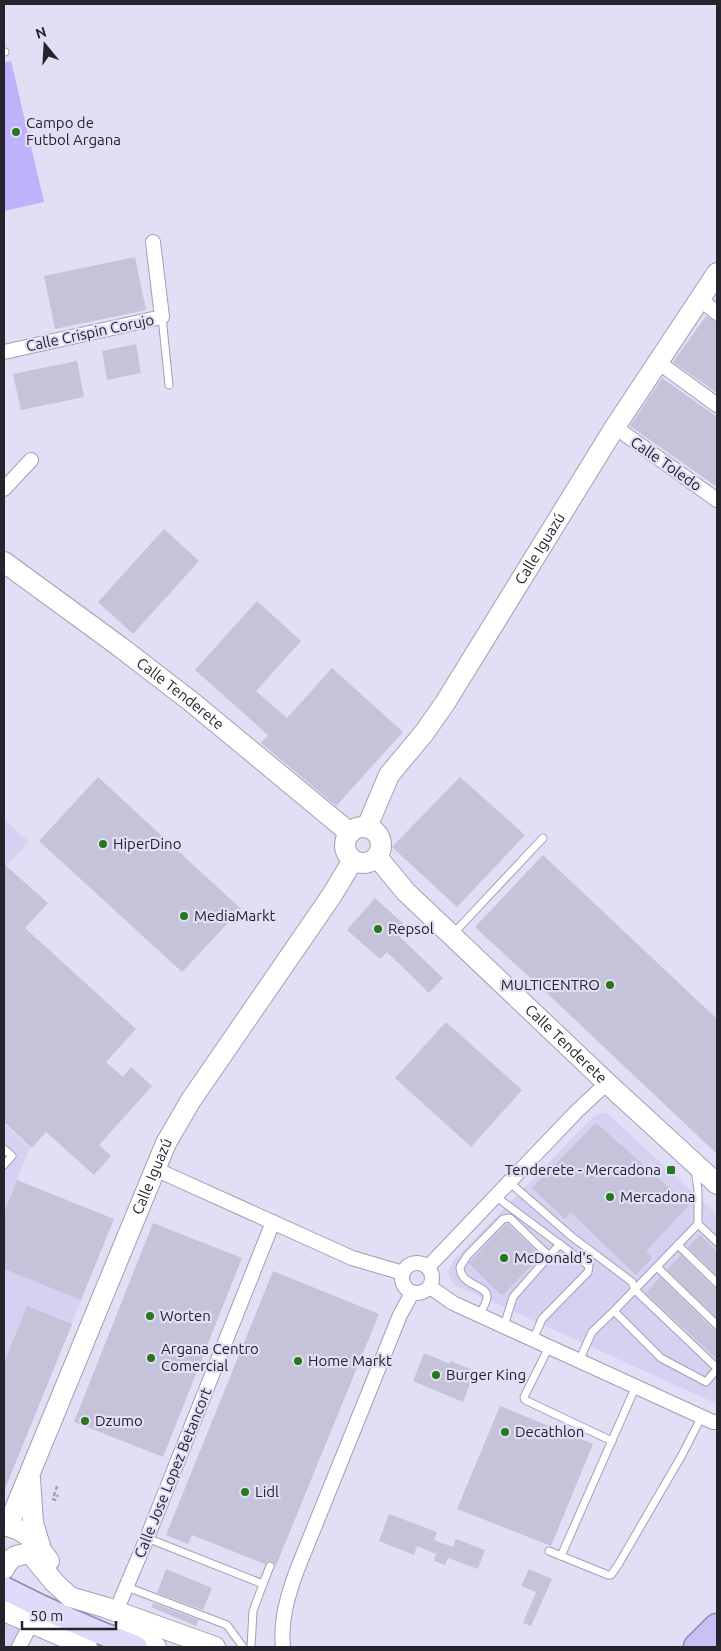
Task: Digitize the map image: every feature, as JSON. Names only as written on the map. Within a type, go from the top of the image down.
[{"type":"highway","points":[[697,1647],[717,1627]]},
{"type":"main road","points":[[5,1580],[104,1646]]},
{"type":"main road","points":[[5,1580],[68,1619],[136,1647]]},
{"type":"street","name":"Calle Crispin Corujo","points":[[4,352],[162,317],[153,242]]},
{"type":"street","name":"Calle Iguazú","points":[[358,830],[388,775],[424,733],[445,703],[615,428],[717,273]]},
{"type":"street","points":[[700,299],[717,313]]},
{"type":"street","points":[[658,362],[717,404]]},
{"type":"street","name":"Calle Toledo","points":[[615,428],[717,500]]},
{"type":"street","points":[[4,489],[31,460]]},
{"type":"street","name":"Calle Tenderete","points":[[4,562],[119,646],[358,830]]},
{"type":"street","points":[[358,830],[374,830],[382,843],[377,857],[365,863],[353,860],[345,847],[346,840],[358,830]]},
{"type":"street","name":"Calle Tenderete","points":[[377,857],[406,892],[607,1083],[717,1184]]},
{"type":"street","name":"Calle Iguazú","points":[[6,1534],[166,1143],[191,1100],[332,896],[353,860]]},
{"type":"street","points":[[428,1267],[577,1111],[607,1083]]},
{"type":"street","points":[[155,1169],[352,1258],[403,1273]]},
{"type":"street","name":"Calle Jose Lopez Betancort","points":[[110,1609],[127,1587],[274,1222]]},
{"type":"street","points":[[411,1264],[422,1264],[428,1267],[433,1277],[430,1287],[425,1292],[412,1292],[404,1285],[403,1273],[411,1264]]},
{"type":"street","points":[[430,1287],[453,1303],[717,1422]]},
{"type":"street","points":[[283,1647],[282,1631],[287,1600],[297,1570],[400,1315],[412,1292]]},
{"type":"street","points":[[29,1475],[36,1551],[54,1582],[70,1597],[110,1609],[215,1647]]},
{"type":"street","points":[[6,1534],[36,1551]]},
{"type":"street","points":[[36,1551],[17,1554],[8,1560],[5,1580],[156,1647]]},
{"type":"street","points":[[4,1611],[30,1624],[104,1646]]},
{"type":"street","points":[[19,1647],[30,1624]]},
{"type":"lane","points":[[162,317],[169,385]]},
{"type":"lane","points":[[452,936],[543,838]]},
{"type":"lane","points":[[4,1149],[12,1156],[4,1165]]},
{"type":"lane","points":[[580,1361],[592,1332],[698,1224],[698,1190],[694,1162]]},
{"type":"lane","points":[[509,1182],[571,1236],[632,1282],[635,1290],[717,1369],[706,1382],[661,1358],[614,1311]]},
{"type":"lane","points":[[495,1196],[560,1244],[588,1266],[589,1269],[542,1319],[532,1340]]},
{"type":"lane","points":[[479,1315],[487,1297],[486,1293],[483,1289],[464,1280],[461,1276],[460,1266],[467,1256],[503,1219],[513,1220],[550,1256]]},
{"type":"lane","points":[[698,1224],[717,1242]]},
{"type":"lane","points":[[504,1326],[512,1297],[560,1244]]},
{"type":"lane","points":[[678,1245],[717,1283]]},
{"type":"lane","points":[[657,1267],[717,1325]]},
{"type":"lane","points":[[549,1347],[524,1397],[525,1400],[612,1441]]},
{"type":"lane","points":[[561,1556],[636,1386]]},
{"type":"lane","points":[[549,1551],[611,1575],[682,1454],[702,1416]]},
{"type":"lane","points":[[147,1538],[263,1584]]},
{"type":"lane","points":[[251,1647],[253,1611],[270,1566]]},
{"type":"lane","points":[[127,1587],[228,1625],[244,1647]]},
{"type":"path","points":[[57,1486],[53,1500],[58,1495]]},
{"type":"shaded area","name":"Campo de Futbol Argana","points":[[11,61],[44,202],[4,211],[4,63]]},
{"type":"shaded area","points":[[4,819],[29,842],[4,869]]},
{"type":"shaded area","points":[[606,1113],[610,1116],[717,1215],[717,1404],[455,1285],[450,1279],[448,1271],[453,1261],[594,1116]]},
{"type":"shaded area","points":[[4,1124],[30,1147],[4,1213]]},
{"type":"shaded area","points":[[4,1269],[81,1300],[4,1492]]},
{"type":"shaded area","points":[[4,1614],[26,1625],[15,1647],[4,1647]]},
{"type":"building","points":[[135,257],[146,310],[55,329],[44,276]]},
{"type":"building","points":[[706,316],[717,322],[717,393],[673,362]]},
{"type":"building","points":[[136,344],[141,373],[107,380],[102,351]]},
{"type":"building","points":[[77,361],[84,397],[21,410],[13,374]]},
{"type":"building","points":[[662,378],[717,417],[717,487],[630,426]]},
{"type":"building","points":[[164,529],[199,561],[133,634],[98,602]]},
{"type":"building","points":[[257,601],[301,641],[256,691],[287,718],[332,668],[403,732],[336,806],[261,743],[268,735],[195,670]]},
{"type":"building","points":[[98,777],[241,909],[182,972],[39,841]]},
{"type":"building","points":[[460,777],[525,835],[457,907],[392,847]]},
{"type":"building","name":"MULTICENTRO","points":[[543,855],[717,1019],[717,1154],[475,927]]},
{"type":"building","points":[[4,864],[48,903],[25,928],[136,1029],[106,1062],[123,1077],[131,1067],[152,1086],[99,1145],[111,1156],[94,1175],[46,1132],[32,1148],[4,1122]]},
{"type":"building","name":"Repsol","points":[[375,898],[408,928],[400,937],[443,978],[429,993],[387,952],[380,959],[347,930]]},
{"type":"building","points":[[446,1022],[522,1090],[471,1147],[395,1078]]},
{"type":"building","name":"Mercadona","points":[[596,1123],[689,1205],[646,1251],[652,1258],[636,1275],[570,1212],[565,1219],[532,1188]]},
{"type":"building","points":[[17,1180],[114,1219],[81,1300],[4,1269],[4,1213]]},
{"type":"building","name":"Argana Centro Comercial","points":[[153,1223],[242,1258],[163,1457],[74,1422]]},
{"type":"building","name":"McDonald's","points":[[506,1224],[541,1256],[502,1296],[469,1263]]},
{"type":"building","points":[[700,1235],[717,1252],[717,1276],[688,1247]]},
{"type":"building","points":[[681,1255],[713,1287],[717,1288],[717,1318],[667,1270]]},
{"type":"building","points":[[273,1271],[379,1314],[275,1568],[272,1561],[265,1564],[192,1535],[188,1544],[166,1535]]},
{"type":"building","points":[[660,1277],[713,1329],[717,1330],[717,1359],[646,1293]]},
{"type":"building","points":[[27,1306],[72,1324],[4,1491],[4,1363]]},
{"type":"building","points":[[424,1353],[450,1364],[450,1361],[471,1369],[470,1372],[474,1373],[463,1402],[413,1381]]},
{"type":"building","points":[[500,1406],[593,1444],[551,1546],[457,1509]]},
{"type":"building","points":[[389,1514],[437,1532],[434,1540],[453,1547],[456,1539],[485,1550],[478,1569],[448,1558],[445,1565],[434,1561],[436,1554],[417,1546],[414,1555],[379,1541]]},
{"type":"building","points":[[166,1569],[212,1588],[203,1610],[157,1593]]},
{"type":"building","points":[[529,1569],[552,1579],[531,1626],[523,1623],[536,1592],[521,1586]]},
{"type":"building","points":[[153,1603],[199,1620],[196,1626],[151,1607]]},
{"type":"place","name":"Campo de Futbol Argana","points":[[16,132]]},
{"type":"place","name":"HiperDino","points":[[103,844]]},
{"type":"place","name":"MediaMarkt","points":[[184,916]]},
{"type":"place","name":"Repsol","points":[[378,929]]},
{"type":"place","name":"MULTICENTRO","points":[[610,985]]},
{"type":"place","name":"Tenderete - Mercadona","points":[[671,1170]]},
{"type":"place","name":"Mercadona","points":[[610,1197]]},
{"type":"place","name":"McDonald's","points":[[504,1258]]},
{"type":"place","name":"Worten","points":[[150,1316]]},
{"type":"place","name":"Argana Centro Comercial","points":[[151,1358]]},
{"type":"place","name":"Home Markt","points":[[298,1361]]},
{"type":"place","name":"Burger King","points":[[436,1375]]},
{"type":"place","name":"Dzumo","points":[[85,1421]]},
{"type":"place","name":"Decathlon","points":[[505,1432]]},
{"type":"place","name":"Lidl","points":[[245,1492]]}]
